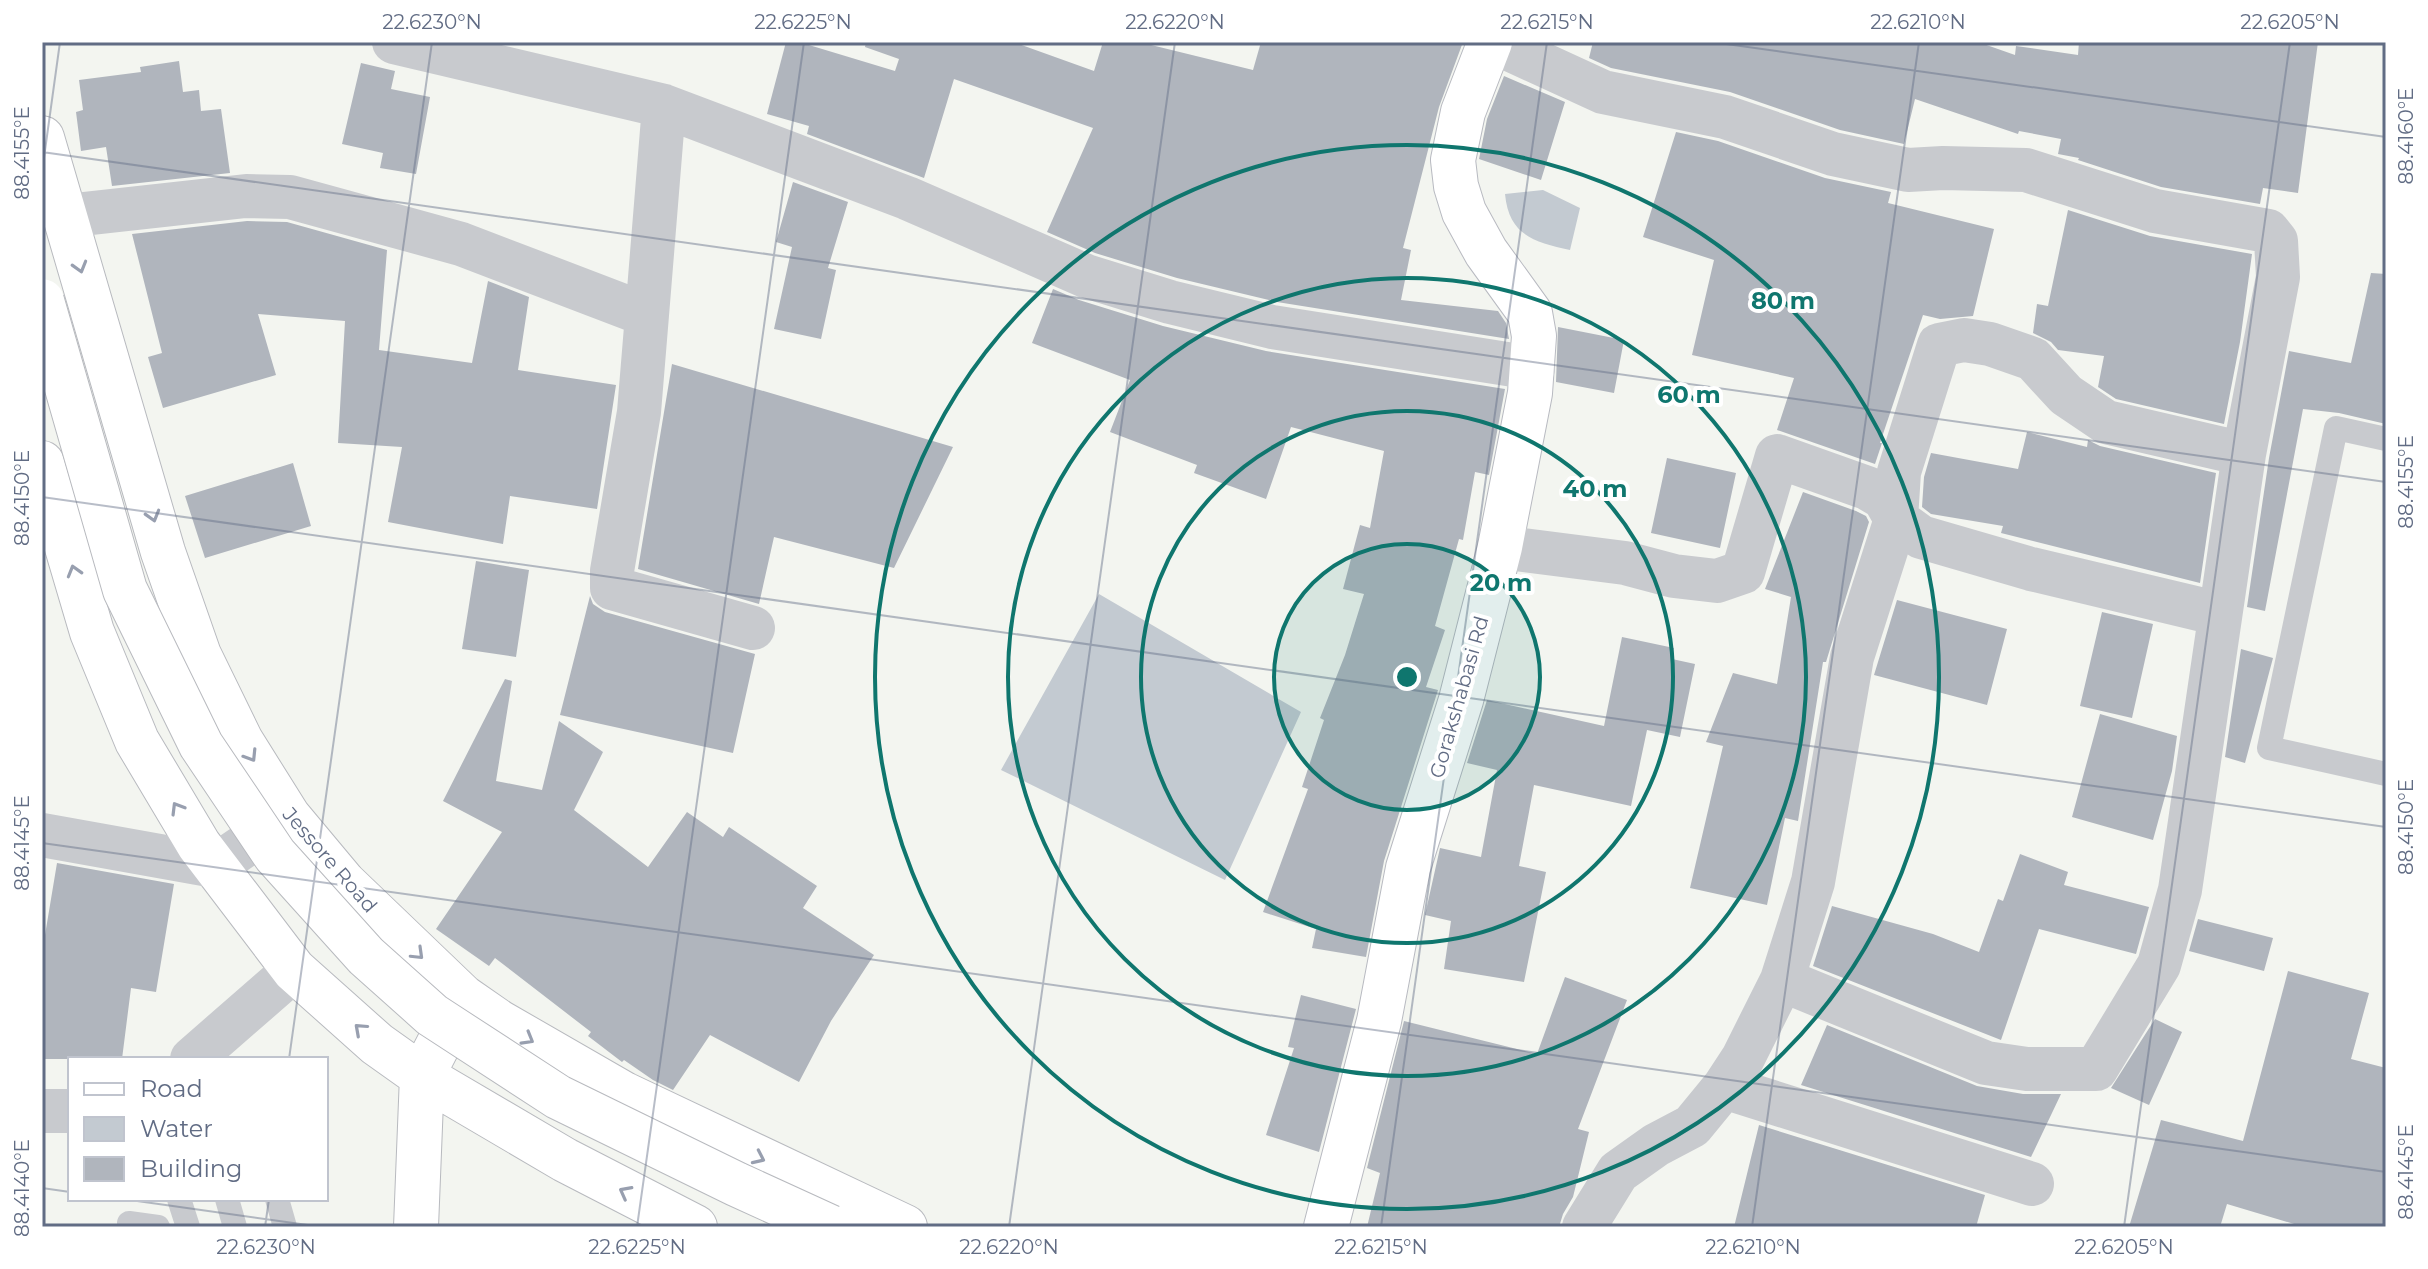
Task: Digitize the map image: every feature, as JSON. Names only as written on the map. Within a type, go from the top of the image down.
[{"type":"main road","name":"Gorakshabasi Rd","points":[[1326,1227],[1379,1021],[1408,868],[1461,700],[1500,547],[1533,368],[1534,336],[1530,313],[1486,252],[1464,212],[1456,186],[1453,160],[1463,112],[1492,42]]},
{"type":"main road","name":"Jessore Road","points":[[42,138],[163,552],[199,655],[241,741],[288,816],[344,883],[463,997],[499,1022],[624,1094],[905,1227]]},
{"type":"main road","points":[[42,301],[125,590],[201,745],[275,855],[366,956],[432,1015],[558,1097],[830,1227]]},
{"type":"main road","points":[[42,463],[92,632],[137,741],[199,845],[294,970],[377,1044],[422,1076],[565,1160],[695,1227]]},
{"type":"main road","points":[[416,1227],[422,1076],[463,997]]},
{"type":"street","points":[[394,42],[664,106],[907,198],[1086,276],[1170,302],[1272,327],[1533,368]]},
{"type":"street","points":[[1492,42],[1603,92],[1725,117],[1833,154],[1908,170],[2026,170],[2155,211],[2268,231],[2276,241],[2278,277],[2244,454],[2180,890],[2159,965],[2096,1069],[2027,1069],[1986,1063],[1782,980]]},
{"type":"street","points":[[664,106],[639,412],[612,571],[612,588],[753,628]]},
{"type":"street","points":[[65,216],[246,196],[290,197],[461,244],[647,315]]},
{"type":"street","points":[[1584,1227],[1618,1172],[1656,1145],[1692,1126],[1724,1087],[1743,1058],[1782,980],[1813,882],[1852,657],[1896,519],[1899,472],[1939,345],[1964,340],[1990,344],[2033,359],[2066,395],[2106,422],[2244,454]]},
{"type":"street","points":[[1500,547],[1625,563],[1674,576],[1717,581],[1743,572],[1777,456],[1867,488],[1884,498],[1896,519],[1921,537],[2031,569],[2220,614]]},
{"type":"street","points":[[42,835],[215,866],[288,816]]},
{"type":"street","points":[[197,1057],[228,1045],[294,970]]},
{"type":"street","points":[[1724,1087],[2032,1184]]},
{"type":"street","points":[[42,1111],[68,1111]]},
{"type":"lane","points":[[2386,439],[2336,428],[2269,748],[2386,774]]},
{"type":"lane","points":[[180,1201],[188,1227]]},
{"type":"lane","points":[[228,1201],[235,1227]]},
{"type":"lane","points":[[278,1201],[285,1227]]},
{"type":"lane","points":[[129,1223],[158,1227]]},
{"type":"water","points":[[1543,190],[1580,208],[1570,250],[1535,240],[1518,228],[1512,219],[1505,194]]},
{"type":"water","points":[[1099,594],[1301,712],[1225,880],[1001,770]]},
{"type":"building","points":[[786,42],[799,42],[895,71],[899,59],[865,47],[866,42],[1013,42],[1094,71],[1103,42],[1139,42],[1253,70],[1261,42],[1463,42],[1439,107],[1403,248],[1411,250],[1401,300],[1498,311],[1506,323],[1509,339],[1277,302],[1177,278],[1095,253],[1047,232],[1093,128],[954,79],[924,178],[807,134],[809,126],[767,114]]},
{"type":"building","points":[[1593,42],[1978,42],[2015,55],[2016,46],[2078,55],[2079,42],[2318,42],[2298,193],[2263,188],[2260,204],[2161,187],[2079,158],[2058,154],[2061,139],[2019,131],[2018,134],[1915,99],[1904,144],[1840,130],[1730,92],[1611,68],[1589,58]]},
{"type":"building","points":[[179,61],[183,92],[199,90],[201,111],[221,109],[230,173],[112,186],[106,147],[81,151],[76,112],[83,110],[79,80],[141,72],[140,67]]},
{"type":"building","points":[[361,63],[395,71],[391,89],[430,97],[416,174],[380,168],[383,153],[342,144]]},
{"type":"building","points":[[1504,76],[1565,102],[1541,180],[1479,159],[1487,119]]},
{"type":"building","points":[[1676,132],[1718,141],[1825,178],[1891,192],[1888,203],[1994,229],[1973,316],[1940,319],[1923,315],[1875,464],[1777,430],[1794,378],[1692,355],[1714,260],[1643,237]]},
{"type":"building","points":[[793,182],[848,202],[828,268],[836,270],[821,339],[774,329],[792,247],[776,242]]},
{"type":"building","points":[[2068,210],[2150,236],[2252,254],[2240,342],[2224,424],[2116,399],[2098,387],[2104,356],[2058,350],[2051,342],[2033,333],[2037,304],[2048,306]]},
{"type":"building","points":[[247,221],[287,222],[387,250],[379,350],[472,363],[488,281],[529,297],[518,370],[616,385],[597,509],[510,496],[503,544],[388,522],[402,447],[338,443],[345,321],[258,314],[276,375],[163,408],[148,357],[162,353],[132,234]]},
{"type":"building","points":[[2371,273],[2386,274],[2386,424],[2339,413],[2303,409],[2265,611],[2247,607],[2269,458],[2289,351],[2351,363]]},
{"type":"building","points":[[1053,289],[1163,326],[1266,351],[1505,389],[1489,475],[1475,472],[1463,540],[1459,539],[1435,626],[1445,630],[1426,687],[1438,690],[1384,861],[1366,957],[1312,948],[1316,929],[1263,912],[1308,789],[1302,787],[1324,720],[1320,718],[1345,655],[1364,594],[1343,589],[1360,525],[1370,528],[1384,451],[1291,427],[1266,499],[1194,473],[1197,465],[1110,432],[1130,380],[1032,343]]},
{"type":"building","points":[[1558,327],[1624,340],[1614,393],[1556,382]]},
{"type":"building","points":[[672,364],[953,447],[894,568],[774,537],[759,604],[638,569]]},
{"type":"building","points":[[2027,432],[2087,447],[2088,440],[2100,446],[2216,473],[2200,583],[2001,533],[2003,526],[1931,514],[1922,507],[1924,477],[1931,453],[2018,469]]},
{"type":"building","points":[[1667,458],[1736,473],[1720,548],[1651,533]]},
{"type":"building","points":[[293,463],[311,526],[205,558],[185,496]]},
{"type":"building","points":[[1803,492],[1856,511],[1866,516],[1869,522],[1826,662],[1823,662],[1798,821],[1785,818],[1767,905],[1690,888],[1723,746],[1706,742],[1733,673],[1777,684],[1791,597],[1765,589]]},
{"type":"building","points":[[476,561],[529,570],[516,657],[462,649]]},
{"type":"building","points":[[590,596],[593,604],[605,612],[755,654],[733,753],[560,715]]},
{"type":"building","points":[[1897,600],[2007,629],[1987,705],[1874,675]]},
{"type":"building","points":[[2102,612],[2153,624],[2132,718],[2080,706]]},
{"type":"building","points":[[1622,637],[1674,648],[1672,659],[1695,664],[1680,737],[1647,730],[1631,806],[1534,785],[1519,866],[1546,872],[1524,982],[1444,969],[1451,921],[1425,915],[1440,848],[1481,857],[1497,770],[1467,763],[1487,700],[1604,726]]},
{"type":"building","points":[[2241,649],[2273,658],[2245,763],[2225,757]]},
{"type":"building","points":[[505,679],[512,681],[496,781],[542,790],[559,721],[603,752],[574,810],[648,867],[687,812],[723,837],[729,827],[817,886],[803,908],[874,955],[831,1021],[799,1082],[710,1035],[673,1090],[624,1060],[622,1062],[588,1036],[591,1032],[495,958],[489,966],[436,929],[502,832],[443,801]]},
{"type":"building","points":[[2100,714],[2177,736],[2172,771],[2153,840],[2072,817]]},
{"type":"building","points":[[2020,854],[2068,872],[2064,885],[2149,907],[2136,954],[2039,929],[2001,1040],[1813,966],[1832,906],[1933,934],[1979,952],[1998,899],[2003,901]]},
{"type":"building","points":[[57,863],[174,884],[156,992],[131,988],[122,1057],[42,1059],[42,953]]},
{"type":"building","points":[[2198,919],[2273,938],[2264,971],[2189,951]]},
{"type":"building","points":[[2288,971],[2369,993],[2351,1059],[2386,1068],[2386,1227],[2304,1227],[2227,1204],[2220,1227],[2129,1227],[2161,1120],[2243,1141]]},
{"type":"building","points":[[1565,977],[1627,1000],[1578,1129],[1589,1132],[1573,1197],[1559,1227],[1367,1227],[1380,1173],[1367,1168],[1404,1021],[1537,1054]]},
{"type":"building","points":[[1301,995],[1356,1009],[1319,1152],[1266,1135],[1294,1048],[1288,1047]]},
{"type":"building","points":[[2155,1019],[2182,1032],[2149,1105],[2111,1088]]},
{"type":"building","points":[[1827,1025],[1977,1086],[2023,1094],[2061,1094],[2031,1157],[1801,1085]]},
{"type":"building","points":[[1759,1125],[1985,1195],[1976,1227],[1734,1227]]}]
